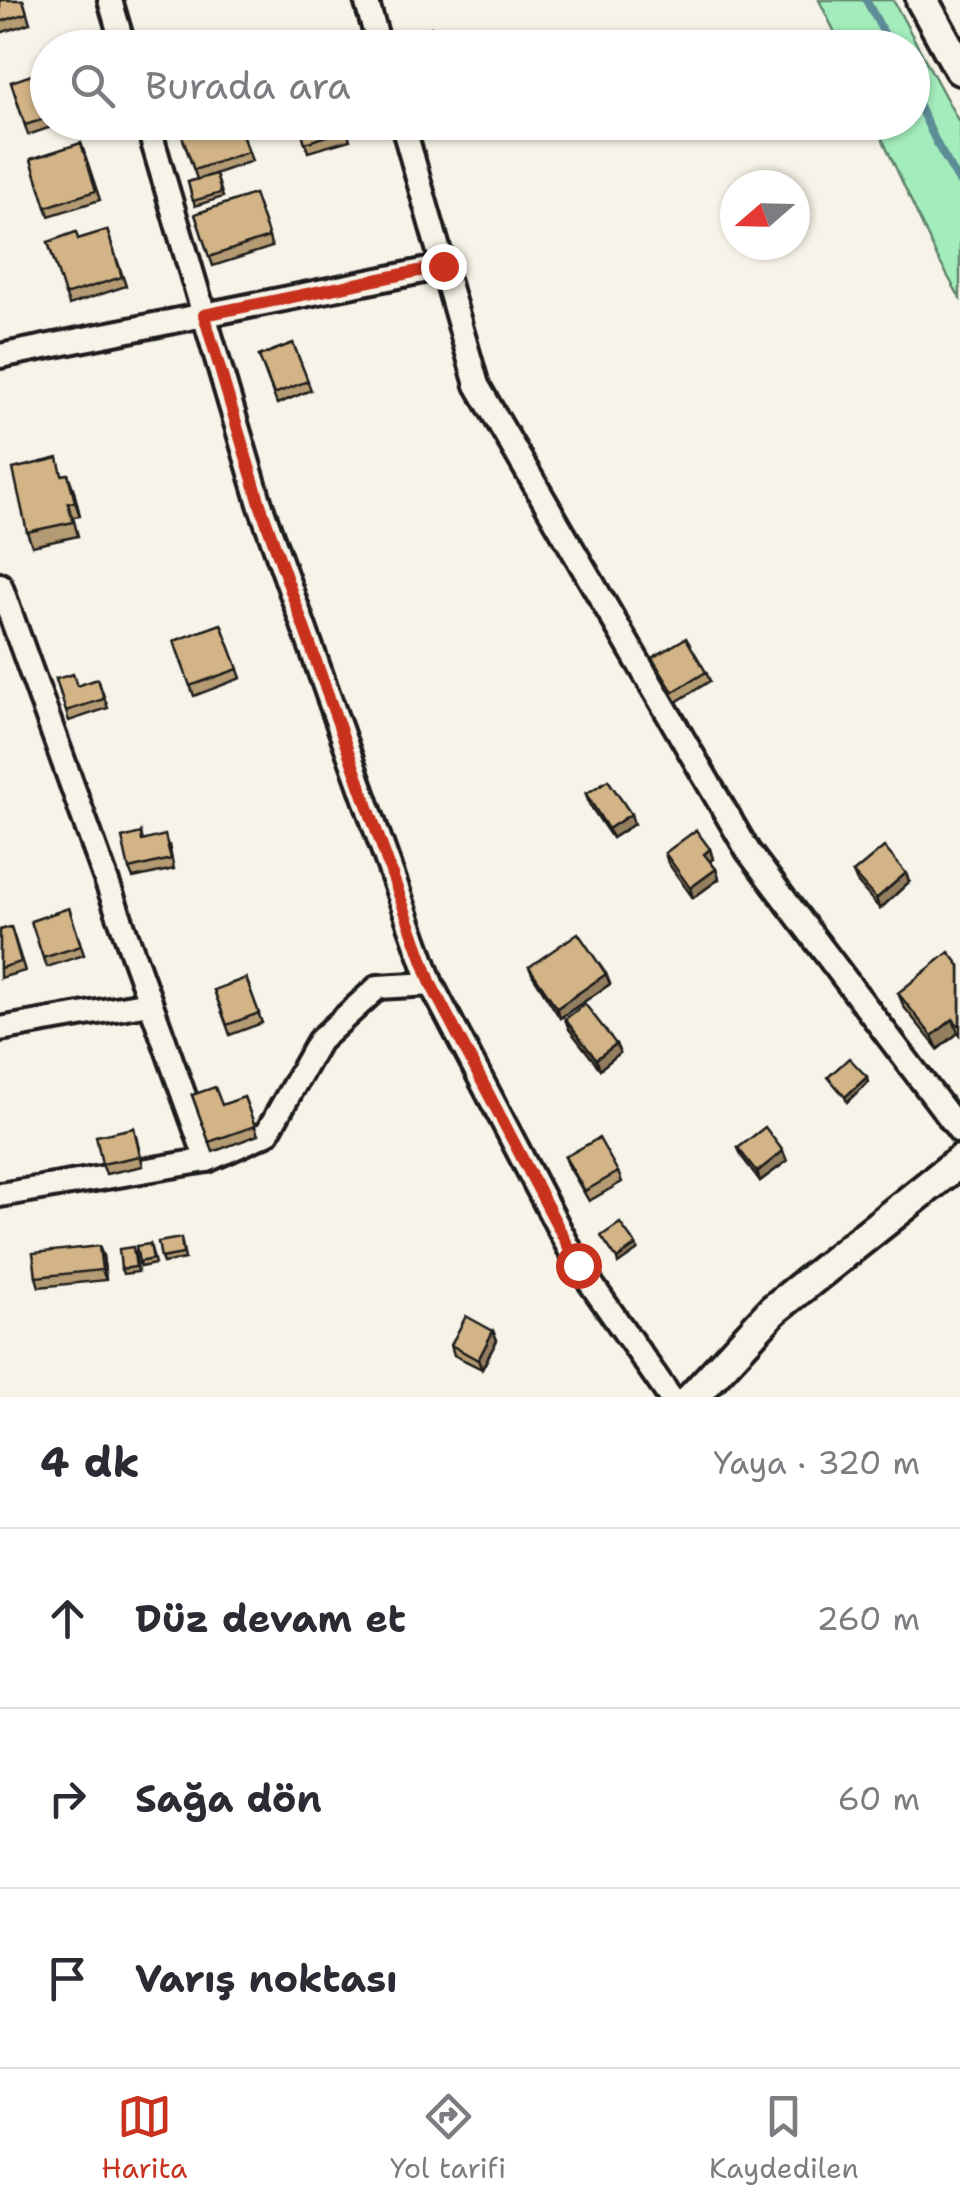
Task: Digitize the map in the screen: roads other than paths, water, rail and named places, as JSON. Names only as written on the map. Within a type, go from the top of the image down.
[{"type":"street","points":[[110,0],[119,30]]},
{"type":"street","points":[[366,0],[375,30]]},
{"type":"street","points":[[922,0],[960,69]]},
{"type":"street","points":[[151,140],[260,504],[431,984],[578,1265],[670,1397]]},
{"type":"street","points":[[407,140],[477,385],[748,851],[960,1131]]},
{"type":"street","points":[[0,356],[443,266]]},
{"type":"street","points":[[0,585],[207,1160]]},
{"type":"street","points":[[0,1195],[207,1160],[266,1133],[318,1040],[378,987],[431,984]]},
{"type":"street","points":[[0,1029],[149,1003]]},
{"type":"street","points":[[693,1397],[773,1310],[960,1161]]},
{"type":"waterway","points":[[866,0],[882,30]]},
{"type":"waterway","points":[[930,129],[960,183]]}]
